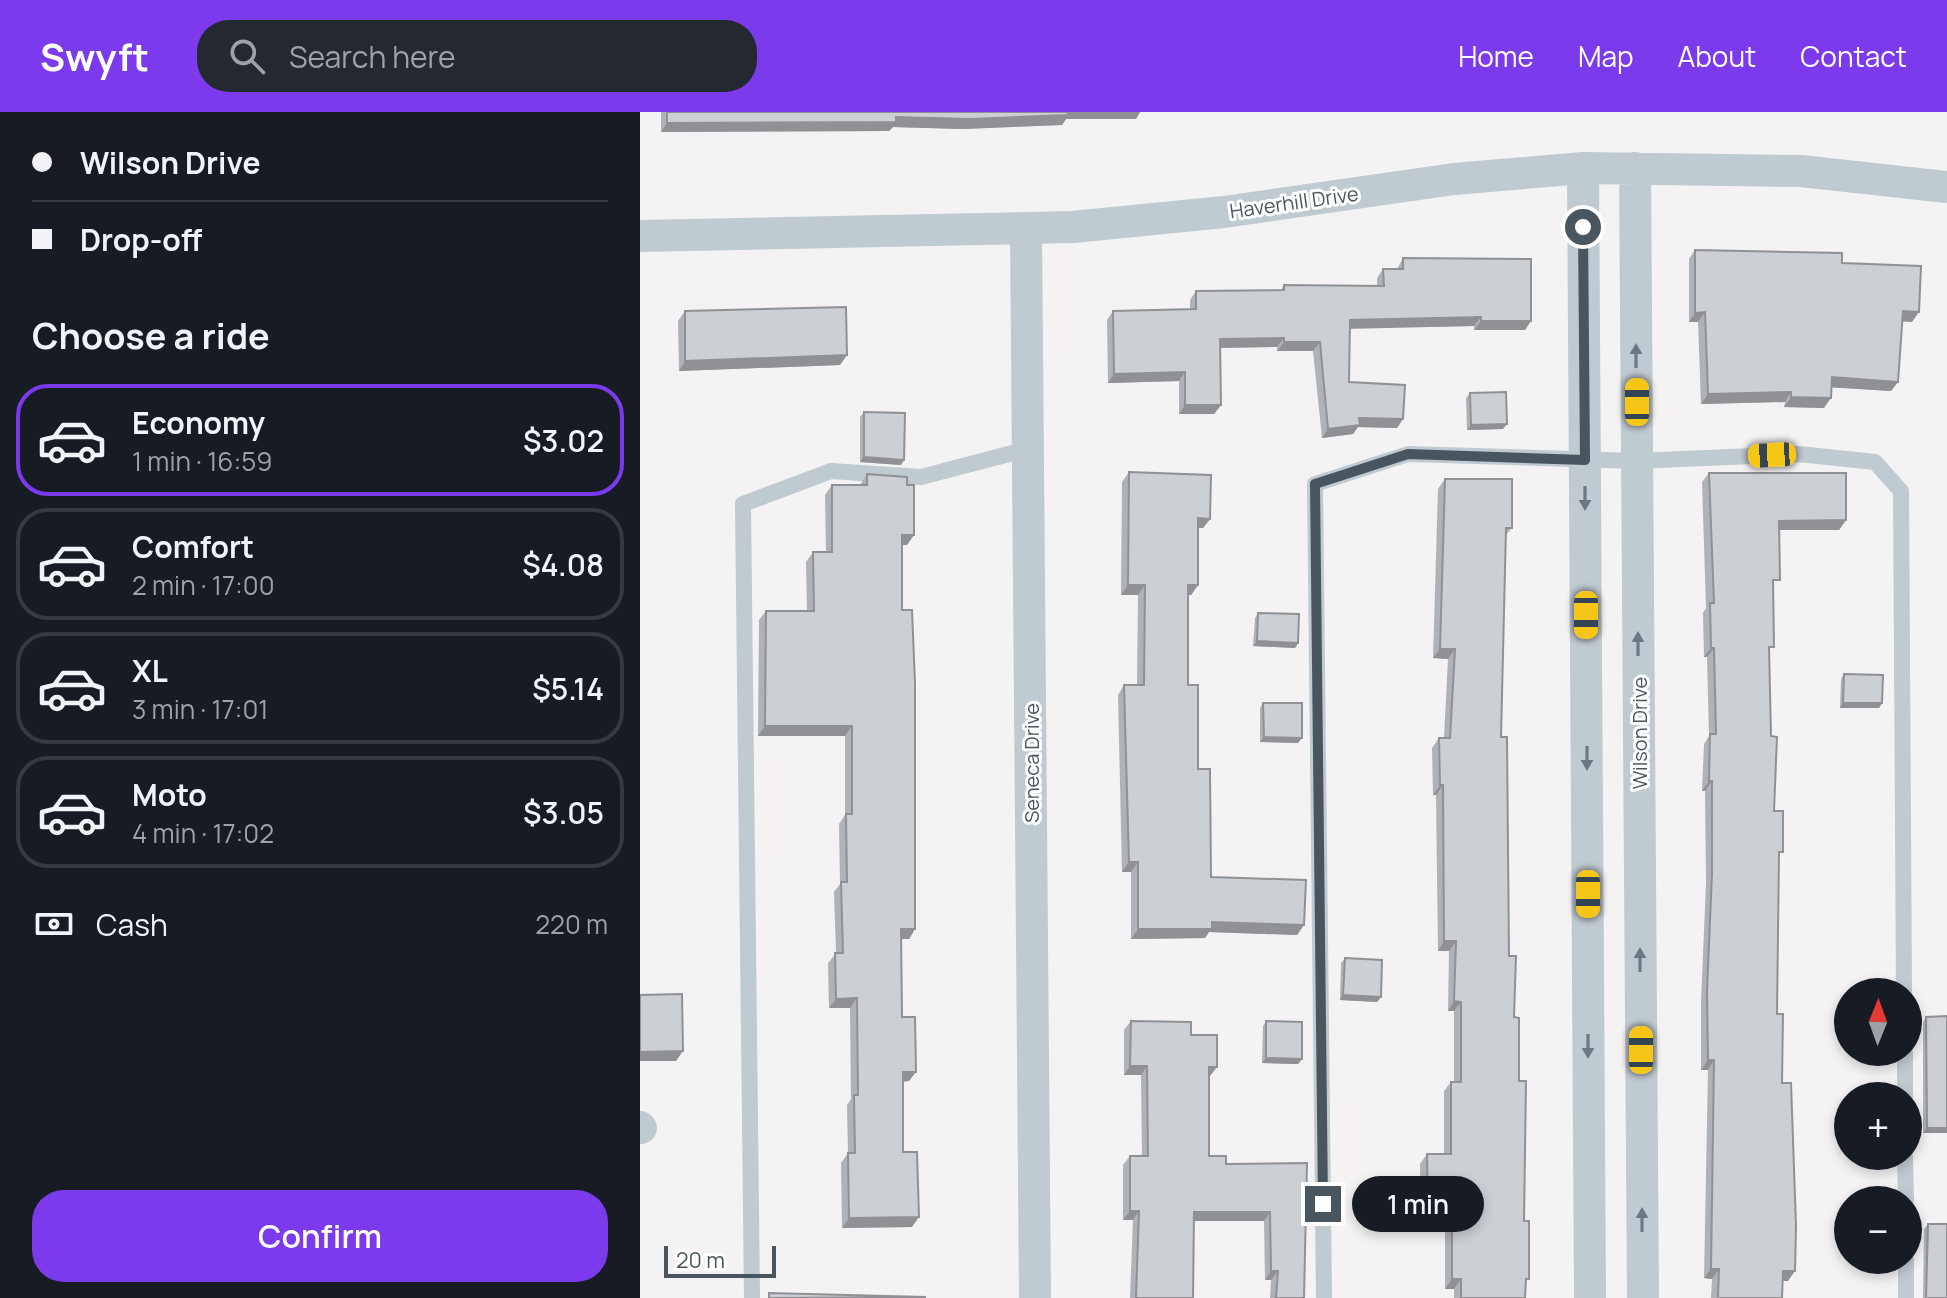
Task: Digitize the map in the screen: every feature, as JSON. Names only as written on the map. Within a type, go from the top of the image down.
[{"type":"street","name":"Haverhill Drive","points":[[640,236],[1026,229],[1224,212],[1454,179],[1583,168],[1801,171],[1947,187]]},
{"type":"street","points":[[1583,168],[1590,1298]]},
{"type":"street","name":"Wilson Drive","points":[[1635,168],[1643,1298]]},
{"type":"street","name":"Seneca Drive","points":[[1026,229],[1035,1298]]},
{"type":"lane","points":[[752,1298],[743,504],[831,471],[921,477],[1028,449]]},
{"type":"lane","points":[[1324,1298],[1315,484],[1408,454],[1637,461],[1814,455],[1875,462],[1901,491],[1904,978]]},
{"type":"lane","points":[[1906,1274],[1906,1298]]},
{"type":"building","points":[[667,112],[1068,112],[1068,115],[970,119],[896,117],[896,122],[667,123]]},
{"type":"building","points":[[1695,250],[1842,253],[1842,263],[1921,266],[1919,312],[1903,311],[1898,382],[1832,377],[1831,398],[1791,397],[1791,392],[1708,394],[1705,312],[1695,313]]},
{"type":"building","points":[[1403,258],[1531,259],[1531,321],[1481,321],[1481,317],[1350,320],[1349,382],[1405,385],[1403,419],[1359,418],[1360,425],[1328,429],[1320,342],[1284,342],[1284,338],[1220,339],[1221,405],[1185,405],[1185,372],[1114,374],[1113,311],[1196,309],[1196,291],[1284,290],[1284,285],[1384,286],[1383,269],[1403,269]]},
{"type":"building","points":[[846,307],[847,355],[685,361],[685,311]]},
{"type":"building","points":[[1506,392],[1507,424],[1471,425],[1470,393]]},
{"type":"building","points":[[864,412],[905,413],[904,460],[864,457]]},
{"type":"building","points":[[1129,472],[1211,475],[1210,519],[1198,518],[1198,585],[1188,585],[1188,685],[1198,685],[1198,769],[1210,769],[1211,877],[1306,880],[1304,925],[1212,922],[1212,929],[1138,929],[1138,862],[1129,862],[1124,685],[1144,685],[1145,585],[1128,585]]},
{"type":"building","points":[[1709,473],[1846,473],[1846,520],[1779,521],[1780,580],[1773,580],[1774,647],[1769,647],[1771,736],[1777,737],[1774,811],[1783,811],[1783,852],[1779,852],[1777,1014],[1783,1014],[1782,1083],[1791,1083],[1796,1226],[1795,1271],[1783,1271],[1782,1298],[1718,1298],[1719,1269],[1711,1269],[1714,1060],[1708,1060],[1707,992],[1712,873],[1710,734],[1716,734],[1714,648],[1711,648],[1710,603],[1714,603]]},
{"type":"building","points":[[867,474],[907,477],[907,485],[914,485],[914,535],[902,535],[902,610],[912,610],[915,683],[915,929],[901,929],[902,1017],[915,1017],[916,1072],[903,1072],[903,1152],[917,1152],[919,1217],[849,1218],[848,1153],[855,1153],[854,1095],[858,1095],[857,998],[836,999],[835,953],[843,953],[841,882],[847,882],[846,814],[852,814],[852,726],[765,726],[766,611],[814,611],[813,552],[832,552],[832,485],[867,485]]},
{"type":"building","points":[[1445,479],[1512,479],[1512,528],[1506,528],[1501,737],[1507,737],[1509,956],[1516,956],[1514,1017],[1519,1018],[1519,1081],[1526,1081],[1524,1221],[1529,1221],[1529,1279],[1526,1279],[1525,1298],[1461,1298],[1461,1279],[1452,1279],[1452,1211],[1428,1211],[1427,1154],[1451,1154],[1451,1082],[1461,1082],[1461,1002],[1454,1001],[1456,941],[1444,941],[1443,785],[1440,785],[1439,738],[1450,738],[1455,649],[1440,649]]},
{"type":"building","points":[[1258,613],[1299,614],[1298,643],[1257,641]]},
{"type":"building","points":[[1844,674],[1883,675],[1882,703],[1843,703]]},
{"type":"building","points":[[1263,703],[1302,703],[1302,738],[1264,737]]},
{"type":"building","points":[[1345,958],[1382,960],[1381,997],[1343,995]]},
{"type":"building","points":[[682,994],[683,1051],[640,1052],[640,995]]},
{"type":"building","points":[[1947,1016],[1947,1128],[1927,1128],[1926,1017]]},
{"type":"building","points":[[1131,1021],[1191,1022],[1191,1035],[1217,1035],[1217,1067],[1209,1067],[1209,1156],[1226,1156],[1226,1164],[1307,1163],[1304,1298],[1276,1298],[1278,1271],[1271,1271],[1270,1212],[1194,1212],[1193,1298],[1136,1298],[1139,1211],[1130,1211],[1130,1156],[1148,1156],[1147,1066],[1130,1066]]},
{"type":"building","points":[[1266,1021],[1302,1022],[1302,1059],[1266,1058]]},
{"type":"building","points":[[1928,1224],[1947,1224],[1947,1298],[1926,1298]]},
{"type":"building","points":[[769,1293],[926,1297],[769,1298]]},
{"type":"route","points":[[1323,1204],[1315,484],[1408,454],[1585,460],[1583,227]]}]
